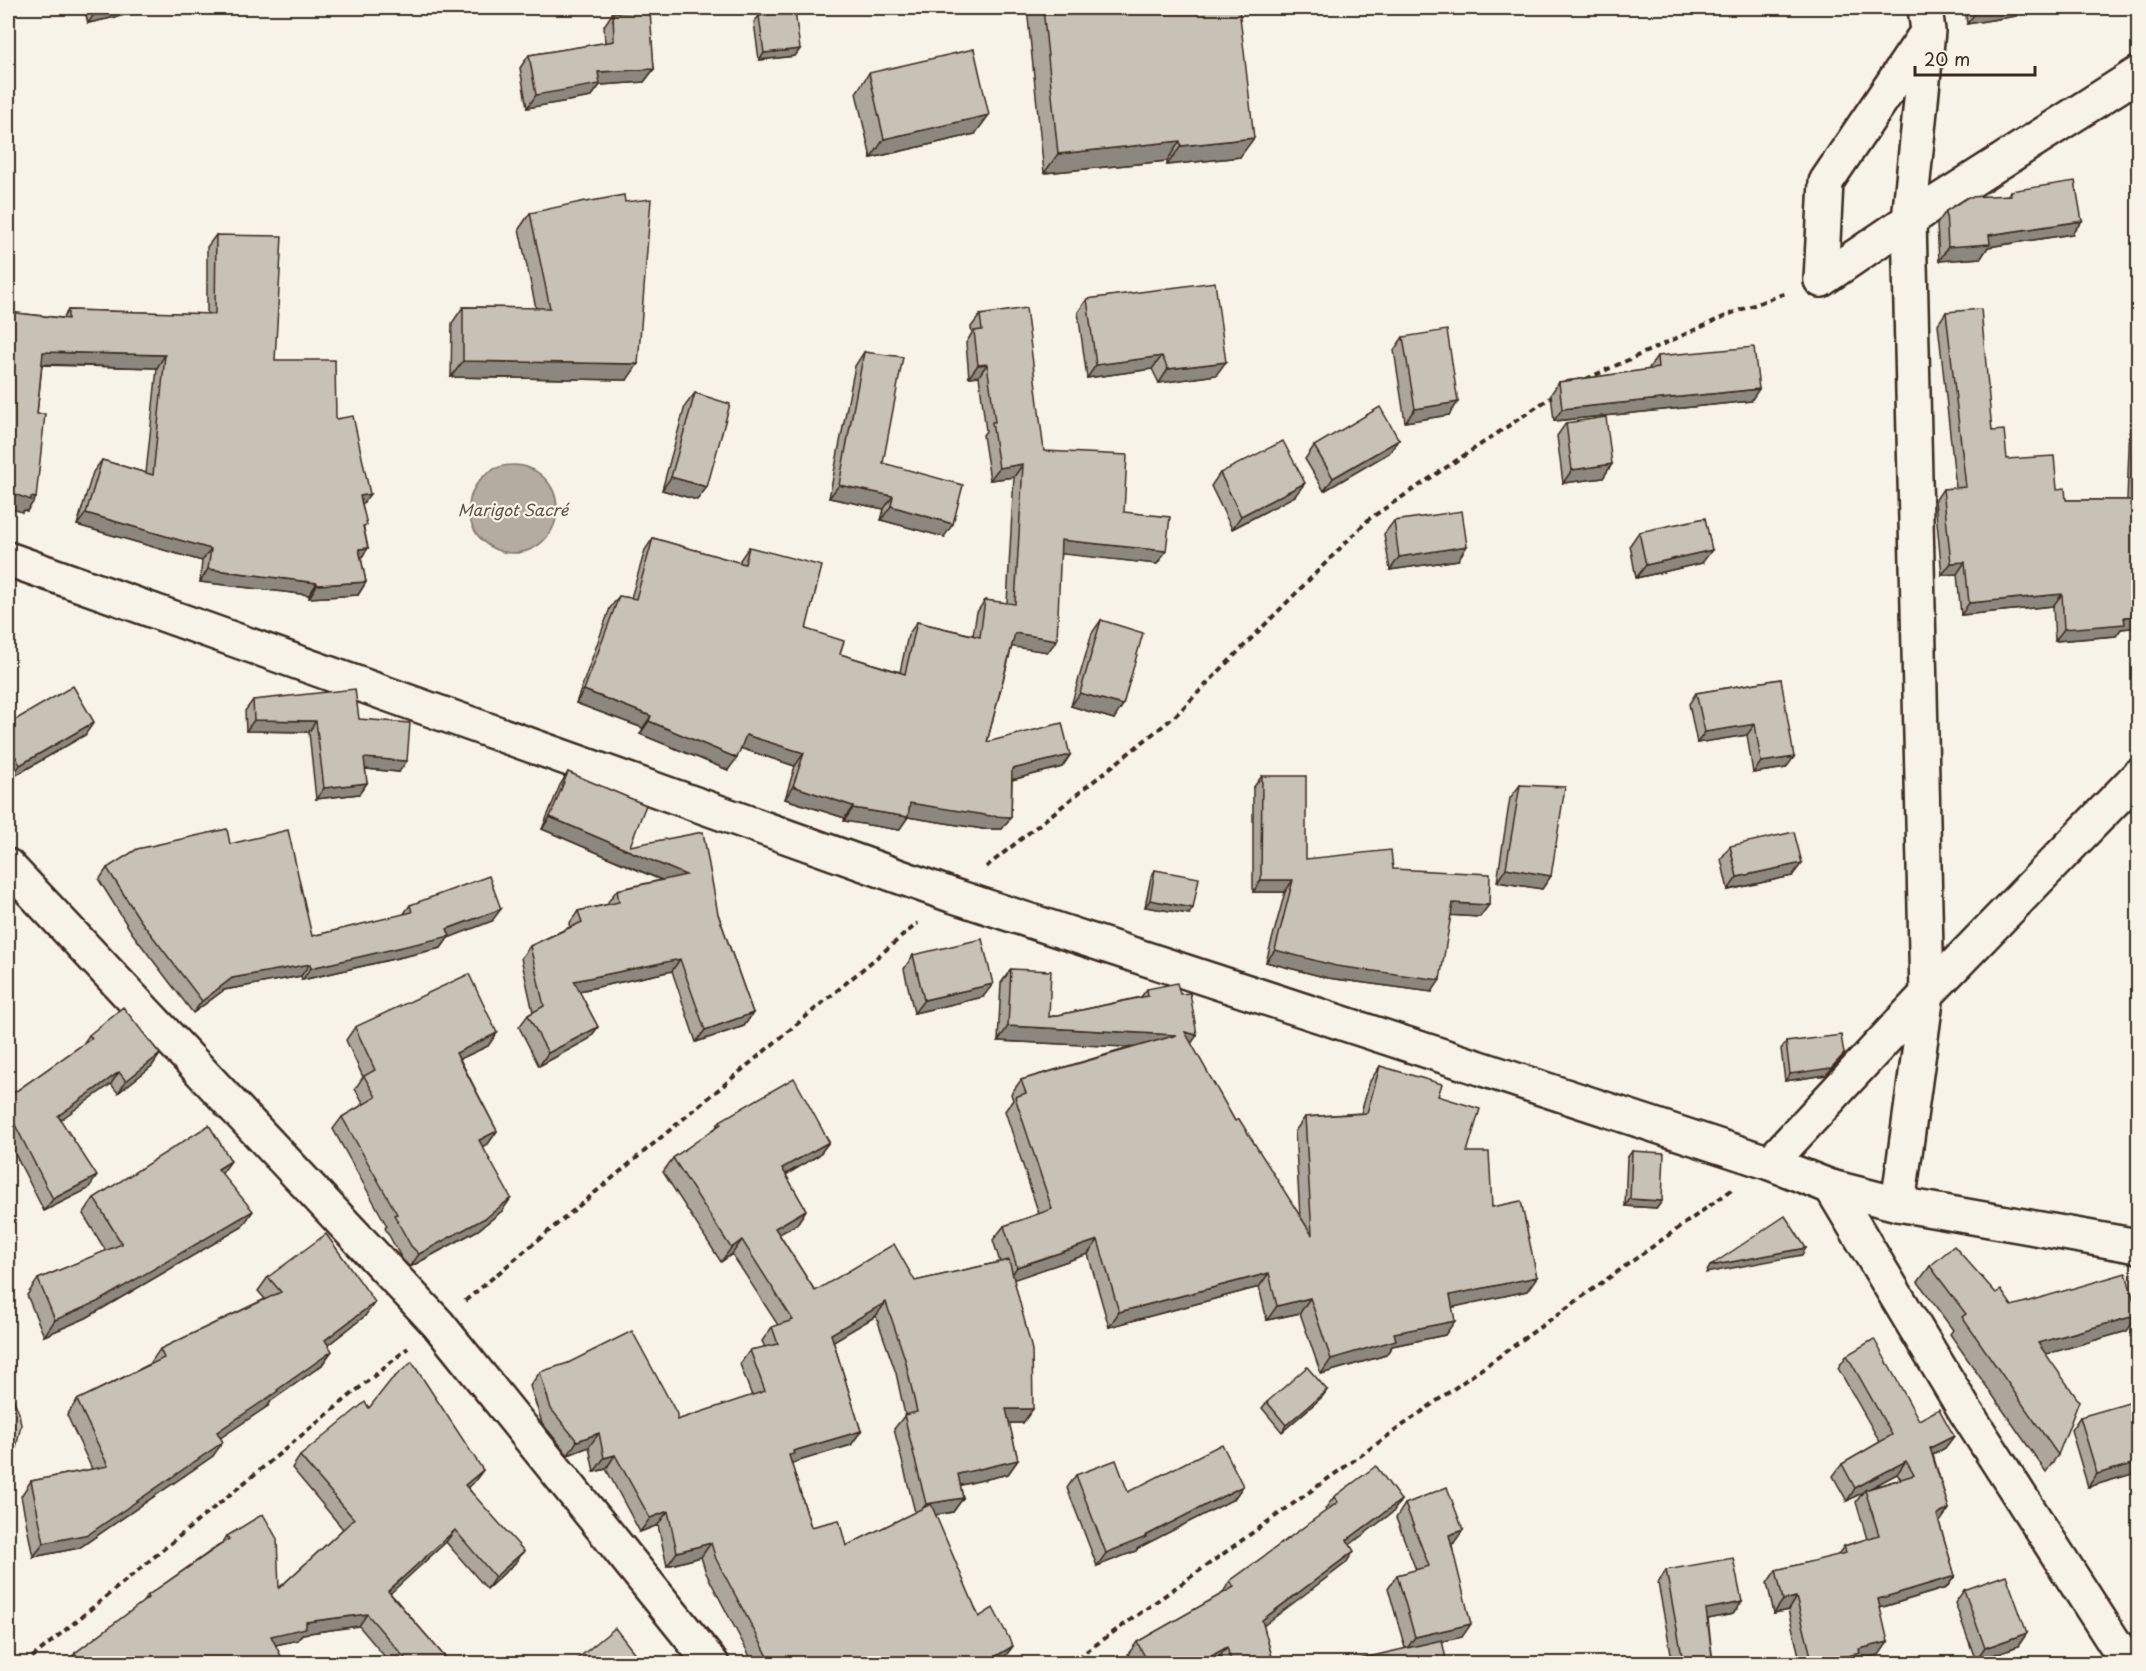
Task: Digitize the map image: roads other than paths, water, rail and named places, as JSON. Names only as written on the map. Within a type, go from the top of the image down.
[{"type":"street","points":[[1898,1204],[1927,994],[1909,220],[1927,19]]},
{"type":"street","points":[[1927,19],[1826,182],[1821,280],[1909,220],[2139,74]]},
{"type":"street","points":[[8,559],[951,895],[1770,1163],[1831,1187],[1898,1204],[2139,1246]]},
{"type":"street","points":[[1770,1163],[1927,994],[2139,776]]},
{"type":"street","points":[[8,866],[438,1324],[712,1664]]},
{"type":"street","points":[[1831,1187],[1964,1409],[2128,1664]]},
{"type":"water","name":"Marigot Sacré","points":[[513,465],[530,468],[544,478],[554,492],[557,509],[554,526],[544,540],[530,550],[513,553],[496,550],[482,540],[472,526],[469,509],[472,492],[482,478],[496,468]]}]
